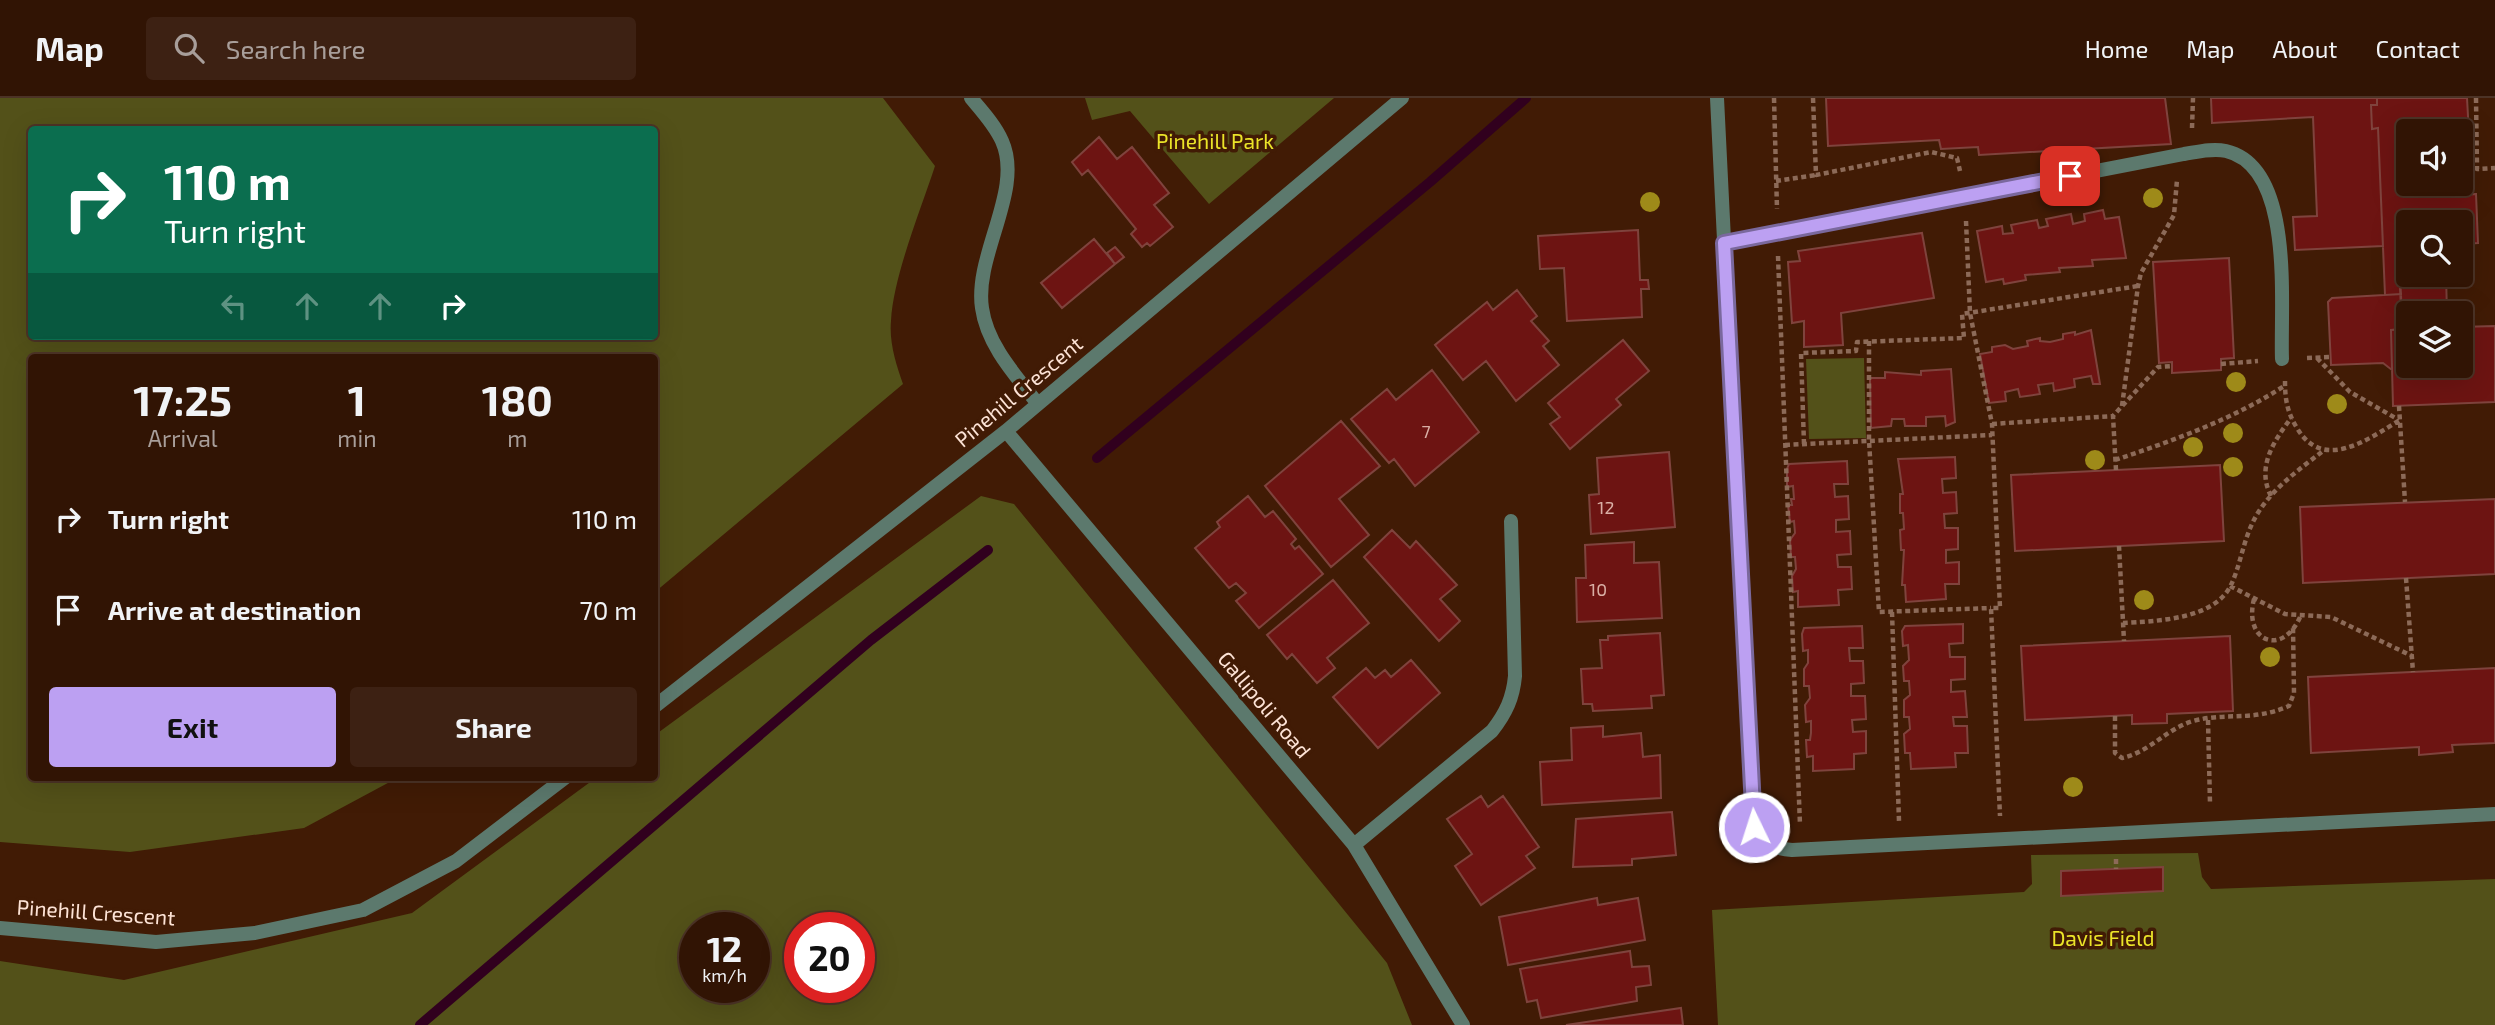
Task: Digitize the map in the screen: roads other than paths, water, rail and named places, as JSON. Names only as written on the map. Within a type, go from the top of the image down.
[{"type":"street","points":[[971,98],[1003,142],[1008,165],[982,274],[982,310],[993,342],[1038,404]]},
{"type":"street","name":"Pinehill Crescent","points":[[658,705],[1006,431],[1402,98]]},
{"type":"street","points":[[1717,98],[1751,787],[1754,827],[1761,841],[1769,846],[1793,850],[2495,814]]},
{"type":"street","points":[[1724,243],[2216,149],[2234,153],[2252,166],[2266,182],[2275,206],[2287,359]]},
{"type":"street","name":"Gallipoli Road","points":[[1006,431],[1353,845],[1463,1025]]},
{"type":"street","points":[[1353,845],[1492,731],[1504,716],[1513,696],[1515,676],[1511,521]]},
{"type":"street","name":"Pinehill Crescent","points":[[0,928],[156,942],[255,933],[363,910],[456,861],[561,781]]},
{"type":"waterway","points":[[1097,458],[1430,182],[1526,98]]},
{"type":"waterway","points":[[420,1025],[871,640],[988,550]]},
{"type":"park label","name":"Pinehill Park","points":[[1215,142]]},
{"type":"park label","name":"Davis Field","points":[[2103,939]]}]
